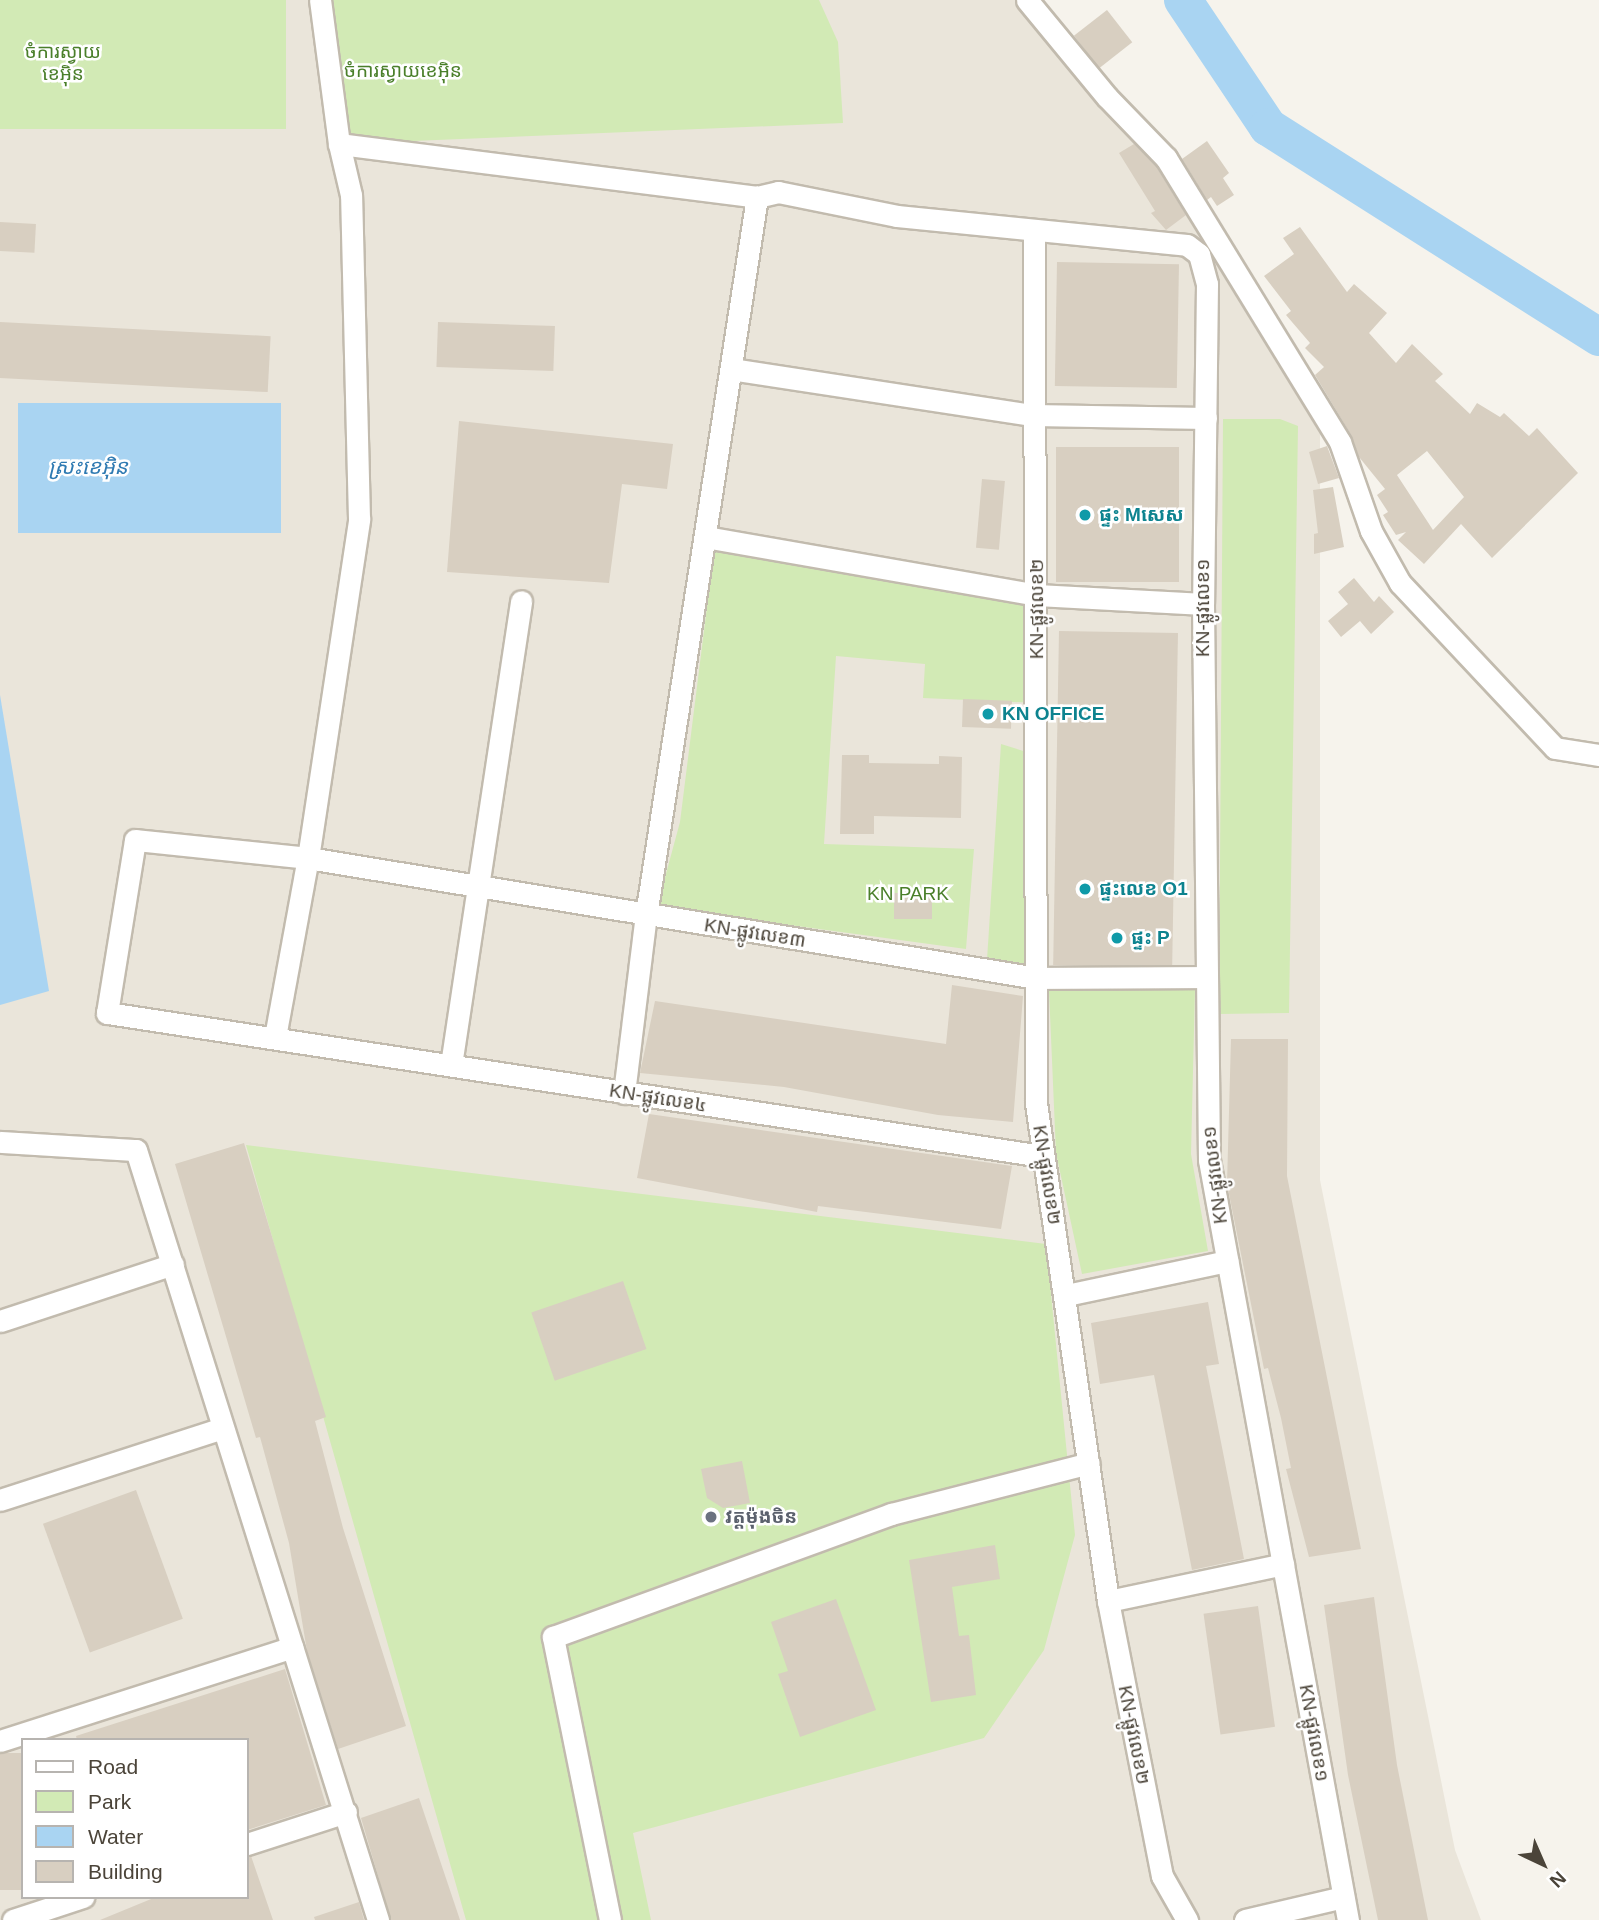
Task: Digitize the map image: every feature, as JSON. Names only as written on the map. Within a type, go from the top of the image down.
[{"type":"street","points":[[275,1037],[308,858],[359,519],[351,195],[339,144],[320,0]]},
{"type":"street","points":[[1027,0],[1107,97],[1166,158],[1335,433],[1371,531],[1400,583],[1555,748],[1599,755]]},
{"type":"street","name":"KN-ផ្លូវលេខ១","points":[[339,144],[757,197],[778,192],[897,216],[1173,241],[1199,254],[1207,284],[1203,604],[1209,1160],[1348,1920]]},
{"type":"street","points":[[624,1093],[646,915],[757,197]]},
{"type":"street","name":"KN-ផ្លូវលេខ២","points":[[1034,230],[1033,415],[1038,595],[1036,1103],[1042,1156],[1066,1295],[1108,1601],[1162,1876],[1187,1920]]},
{"type":"street","points":[[731,369],[1033,415],[1206,418]]},
{"type":"street","points":[[705,537],[1038,595],[1203,604]]},
{"type":"street","points":[[451,1065],[521,601]]},
{"type":"street","name":"KN-ផ្លូវលេខ៣","points":[[275,1037],[107,1013],[135,840],[308,858],[1037,978],[1205,977]]},
{"type":"street","name":"KN-ផ្លូវលេខ៤","points":[[275,1037],[1042,1156]]},
{"type":"street","points":[[0,1142],[136,1150],[378,1920]]},
{"type":"street","points":[[1066,1295],[1227,1261]]},
{"type":"street","points":[[0,1321],[173,1264]]},
{"type":"street","points":[[0,1500],[223,1428]]},
{"type":"street","points":[[610,1920],[553,1637],[891,1514],[1089,1463]]},
{"type":"street","points":[[1108,1601],[1283,1564]]},
{"type":"street","points":[[0,1741],[292,1647]]},
{"type":"street","points":[[248,1844],[346,1812]]},
{"type":"street","points":[[1245,1920],[1343,1897]]},
{"type":"street","points":[[13,1920],[77,1899]]},
{"type":"shaded area","points":[[0,0],[1032,0],[1166,158],[1320,405],[1320,1180],[1455,1850],[1481,1920],[0,1920]]},
{"type":"green space","name":"ចំការស្វាយ ខេអ៊ិន","points":[[0,0],[286,0],[286,129],[0,129]]},
{"type":"green space","name":"ចំការស្វាយខេអ៊ិន","points":[[323,0],[819,0],[838,42],[843,123],[339,144]]},
{"type":"green space","points":[[1223,419],[1280,419],[1298,426],[1289,1013],[1219,1014]]},
{"type":"green space","name":"KN PARK","points":[[714,551],[1033,600],[1037,703],[923,698],[925,664],[836,656],[824,844],[974,849],[966,949],[657,907],[680,822]]},
{"type":"green space","points":[[1001,744],[1033,754],[1030,967],[987,960]]},
{"type":"green space","points":[[1195,989],[1191,1154],[1208,1251],[1082,1274],[1056,1153],[1049,991]]},
{"type":"green space","name":"វត្តម៉ុងចិន","points":[[246,1145],[1046,1244],[1075,1535],[1044,1650],[984,1738],[633,1833],[651,1920],[466,1920]]},
{"type":"water","name":"ស្រះខេអ៊ិន","points":[[18,403],[281,403],[281,533],[18,533]]},
{"type":"water","points":[[0,695],[49,991],[0,1005]]},
{"type":"building","points":[[1107,10],[1132,42],[1099,68],[1074,36]]},
{"type":"building","points":[[1207,141],[1229,173],[1223,178],[1234,195],[1217,206],[1211,197],[1207,200],[1182,159]]},
{"type":"building","points":[[1134,144],[1156,166],[1186,215],[1166,230],[1151,213],[1155,211],[1119,153]]},
{"type":"building","points":[[0,222],[36,224],[34,253],[0,251]]},
{"type":"building","points":[[1300,227],[1347,292],[1354,284],[1387,313],[1369,333],[1396,363],[1412,344],[1443,374],[1435,381],[1470,414],[1477,403],[1500,417],[1504,413],[1529,436],[1537,428],[1578,473],[1492,558],[1461,524],[1424,564],[1398,540],[1406,532],[1396,535],[1383,515],[1388,512],[1377,495],[1385,489],[1359,457],[1351,435],[1315,375],[1324,367],[1305,348],[1310,343],[1286,315],[1291,311],[1264,276],[1294,254],[1283,238]],"holes":[[[1427,451],[1464,497],[1433,530],[1397,475]]]},
{"type":"building","points":[[1057,262],[1179,264],[1177,388],[1055,386]]},
{"type":"building","points":[[0,322],[271,336],[268,392],[0,378]]},
{"type":"building","points":[[438,322],[555,326],[553,371],[436,367]]},
{"type":"building","points":[[459,421],[673,444],[667,489],[622,484],[609,583],[447,572]]},
{"type":"building","points":[[1327,446],[1339,478],[1318,484],[1309,452]]},
{"type":"building","points":[[1056,447],[1179,447],[1179,582],[1056,582]]},
{"type":"building","points":[[982,479],[1005,481],[999,550],[976,548]]},
{"type":"building","points":[[1333,487],[1344,547],[1314,554],[1314,534],[1318,533],[1313,490]]},
{"type":"building","points":[[1354,578],[1374,602],[1379,596],[1394,612],[1371,634],[1360,621],[1341,637],[1328,621],[1348,604],[1338,592]]},
{"type":"building","points":[[1059,631],[1178,633],[1172,967],[1053,965]]},
{"type":"building","name":"KN OFFICE","points":[[963,699],[1012,701],[1011,729],[962,727]]},
{"type":"building","points":[[842,755],[869,755],[869,763],[939,764],[939,756],[962,757],[961,818],[874,816],[874,834],[840,834]]},
{"type":"building","points":[[894,893],[932,893],[932,919],[894,919]]},
{"type":"building","points":[[952,985],[1023,996],[1013,1122],[938,1115],[784,1087],[640,1073],[655,1001],[946,1044]]},
{"type":"building","points":[[1231,1039],[1288,1039],[1287,1176],[1361,1549],[1309,1557],[1286,1469],[1291,1468],[1281,1418],[1268,1368],[1264,1369],[1227,1184]]},
{"type":"building","points":[[649,1114],[1012,1166],[1001,1229],[818,1206],[817,1212],[637,1178]]},
{"type":"building","points":[[244,1143],[326,1417],[315,1421],[343,1528],[406,1726],[338,1749],[307,1651],[289,1543],[260,1437],[256,1438],[175,1164]]},
{"type":"building","points":[[623,1281],[646,1349],[555,1381],[531,1313]]},
{"type":"building","points":[[1208,1302],[1219,1364],[1206,1366],[1244,1559],[1192,1570],[1154,1375],[1100,1384],[1091,1323]]},
{"type":"building","points":[[742,1461],[750,1503],[723,1508],[707,1498],[701,1469]]},
{"type":"building","points":[[136,1490],[183,1619],[90,1653],[43,1524]]},
{"type":"building","points":[[995,1545],[1000,1579],[952,1587],[959,1636],[969,1635],[976,1695],[931,1702],[909,1560]]},
{"type":"building","points":[[1374,1597],[1397,1765],[1428,1920],[1378,1920],[1348,1775],[1324,1605]]},
{"type":"building","points":[[836,1599],[876,1710],[800,1737],[778,1674],[788,1671],[771,1622]]},
{"type":"building","points":[[1258,1606],[1275,1727],[1221,1734],[1204,1614]]},
{"type":"building","points":[[285,1669],[326,1805],[248,1830],[248,1738],[76,1736]]},
{"type":"building","points":[[0,1753],[21,1753],[21,1890],[0,1890]]},
{"type":"building","points":[[419,1798],[460,1920],[391,1920],[361,1818]]},
{"type":"building","points":[[251,1856],[273,1920],[100,1920],[151,1899],[248,1899],[248,1857]]},
{"type":"building","points":[[359,1902],[364,1920],[315,1920],[314,1917]]},
{"type":"waterway","points":[[1183,0],[1268,127],[1599,337]]},
{"type":"place","name":"ផ្ទះ Mសេស","points":[[1085,515]]},
{"type":"place","name":"KN OFFICE","points":[[988,714]]},
{"type":"place","name":"ផ្ទះលេខ O1","points":[[1085,889]]},
{"type":"place","name":"ផ្ទះ P","points":[[1117,938]]},
{"type":"place","name":"វត្តម៉ុងចិន","points":[[711,1517]]}]
